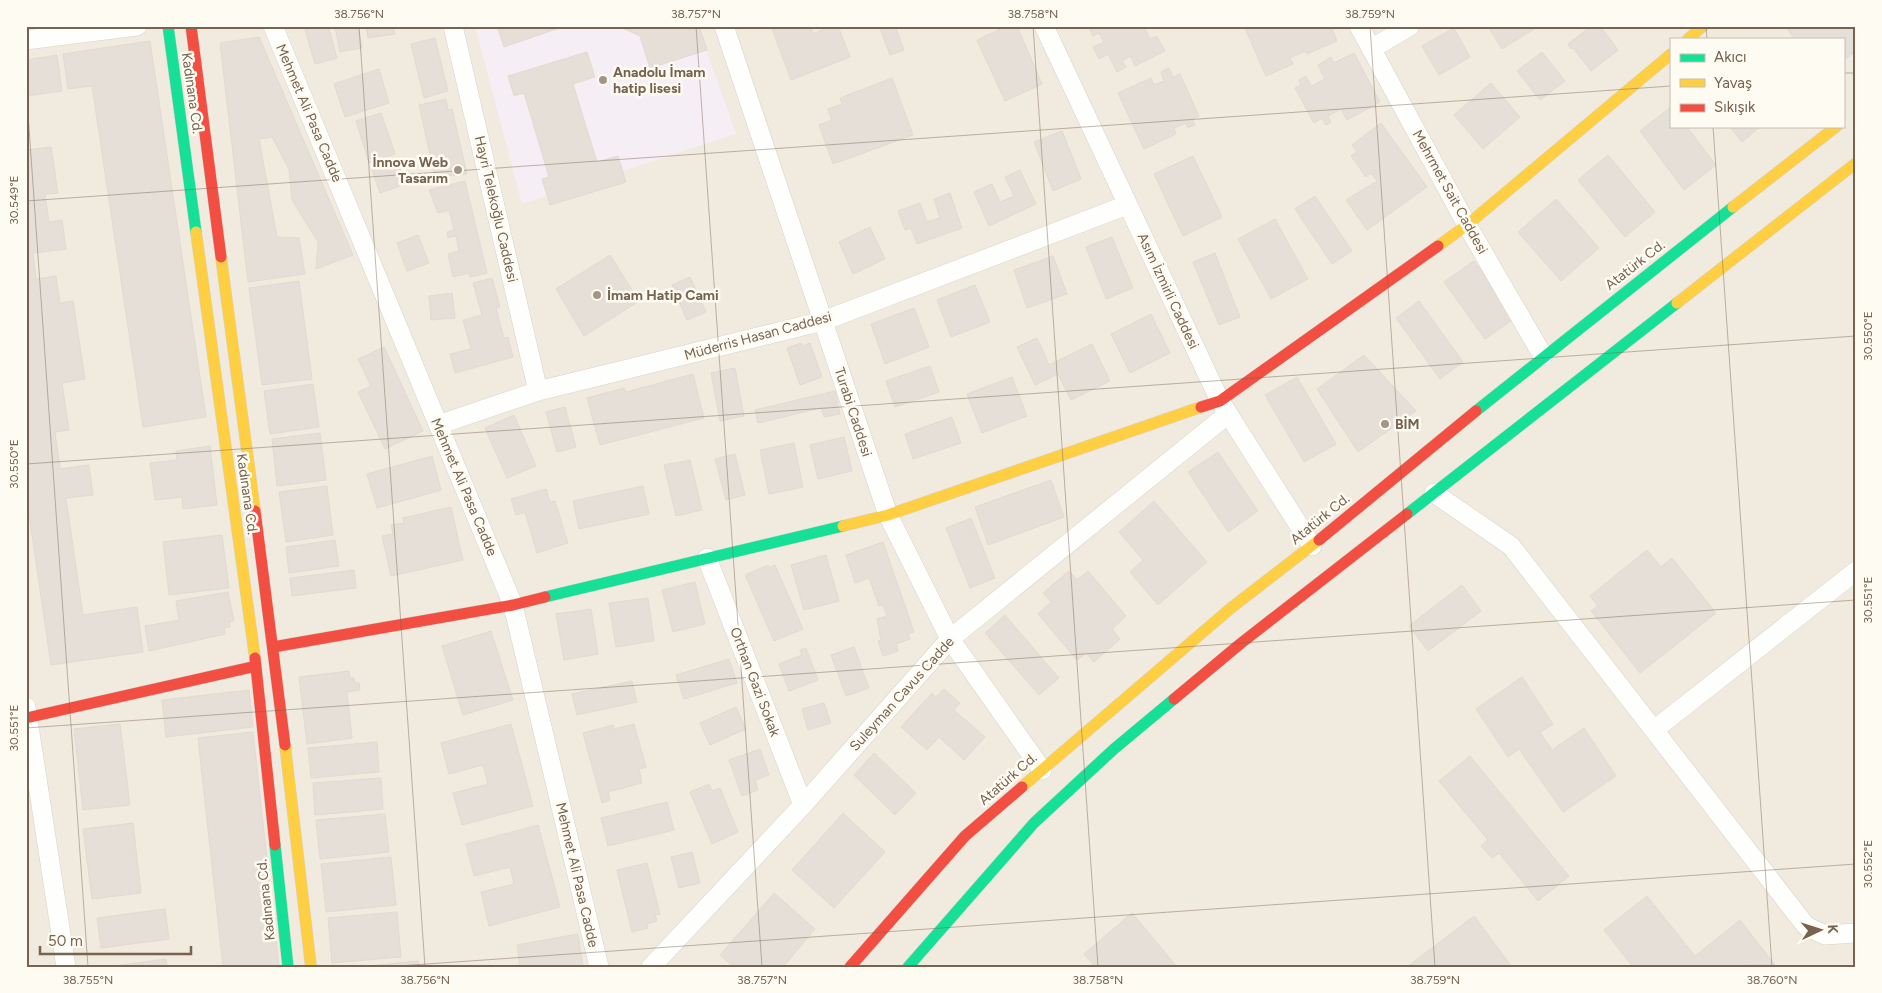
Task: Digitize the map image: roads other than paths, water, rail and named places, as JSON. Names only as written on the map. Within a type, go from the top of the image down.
[{"type":"street","points":[[26,40],[136,26]]},
{"type":"street","name":"Kadınana Cd.","points":[[168,26],[256,666],[288,967]]},
{"type":"street","name":"Kadınana Cd.","points":[[191,26],[273,648],[311,967]]},
{"type":"street","name":"Mehmet Ali Pasa Cadde","points":[[272,26],[513,605],[598,967]]},
{"type":"street","name":"Hayri Telekoğlu Caddesi","points":[[453,26],[538,391]]},
{"type":"street","name":"Turabi Caddesi","points":[[724,26],[888,515],[950,639],[1042,770]]},
{"type":"street","name":"Asım İzmirli Caddesi","points":[[1044,26],[1224,407],[1312,546]]},
{"type":"street","name":"Mehrmet Sait Caddesi","points":[[1358,26],[1467,224],[1544,356]]},
{"type":"street","points":[[1372,49],[1410,26]]},
{"type":"street","points":[[1689,38],[1703,26]]},
{"type":"street","points":[[273,648],[513,605],[888,515],[1224,407],[1467,224],[1670,55]]},
{"type":"street","name":"Atatürk Cd.","points":[[850,967],[965,836],[1231,608],[1312,546],[1544,356],[1834,128]]},
{"type":"street","points":[[908,967],[1034,823],[1114,749],[1240,644],[1856,163]]},
{"type":"street","name":"Müderris Hasan Caddesi","points":[[438,425],[538,391],[823,321],[1127,205]]},
{"type":"street","name":"Suleyman Cavus Cadde","points":[[651,967],[803,805],[950,639],[1224,407]]},
{"type":"street","points":[[1434,493],[1511,546],[1806,926],[1825,935],[1856,933]]},
{"type":"street","name":"Orthan Gazi Sokak","points":[[707,558],[803,805]]},
{"type":"street","points":[[1654,730],[1856,571]]},
{"type":"street","points":[[66,967],[27,714],[256,666]]},
{"type":"place","name":"Anadolu İmam hatip lisesi","points":[[603,80]]},
{"type":"place","name":"İnnova Web Tasarım","points":[[458,170]]},
{"type":"place","name":"İmam Hatip Cami","points":[[597,295]]},
{"type":"place","name":"BİM","points":[[1385,424]]}]
